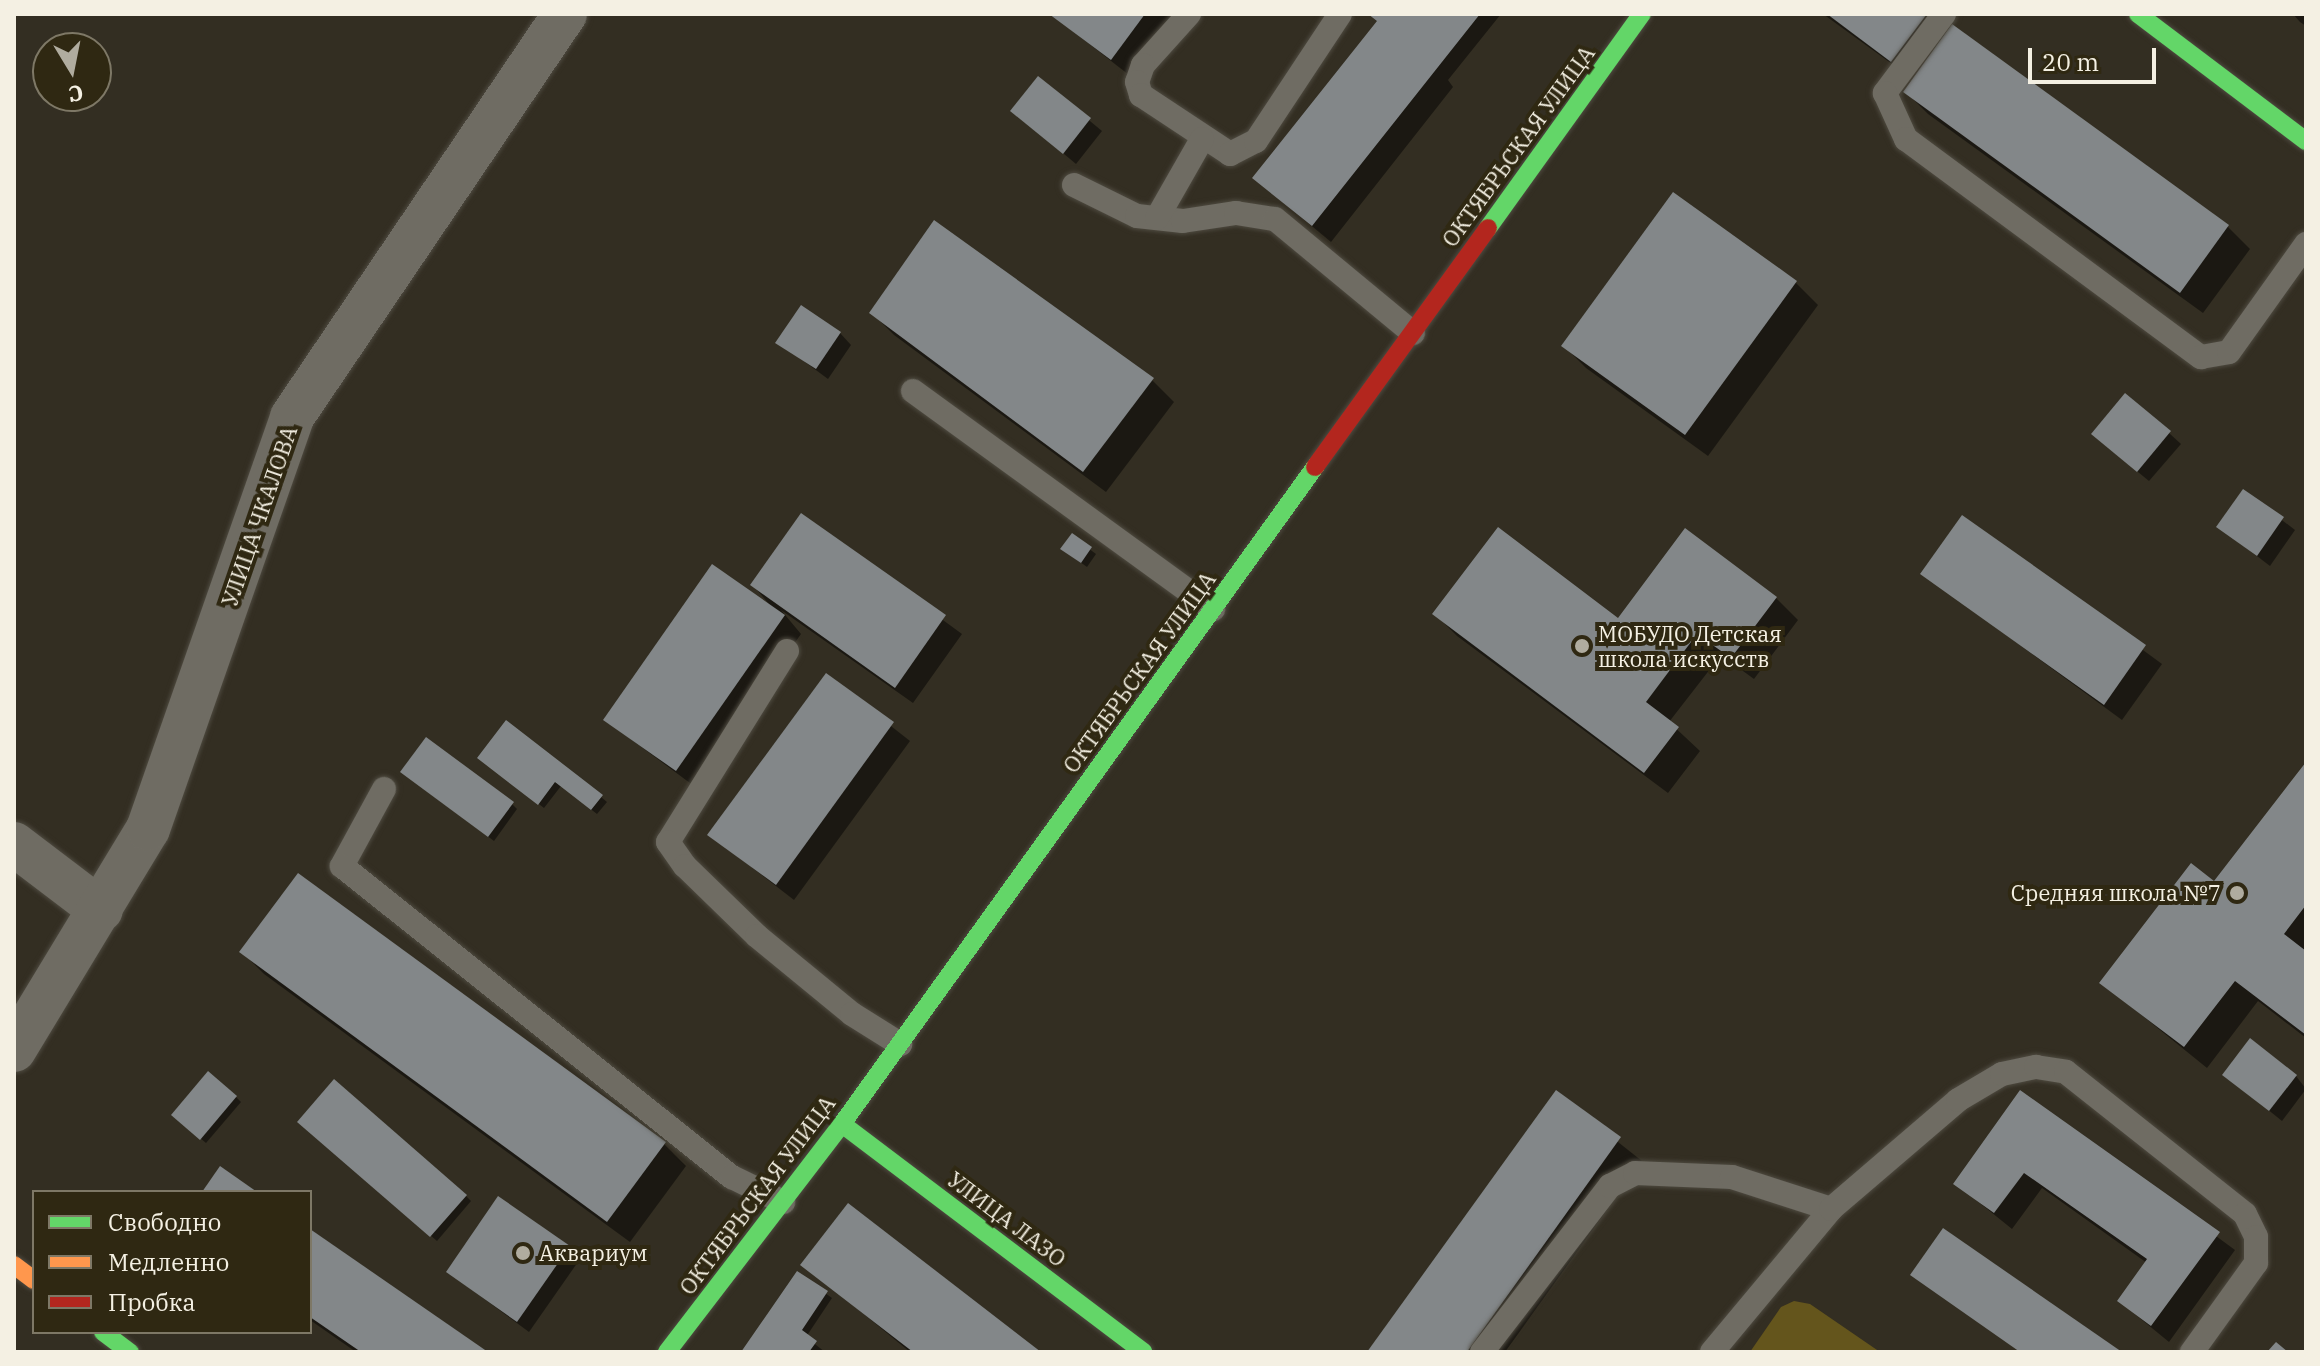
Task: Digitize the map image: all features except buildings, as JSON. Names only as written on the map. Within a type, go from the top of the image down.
[{"type":"main road","name":"ОКТЯБРЬСКАЯ УЛИЦА","points":[[667,1352],[842,1124],[1642,14]]},
{"type":"main road","points":[[2138,14],[2306,141]]},
{"type":"main road","name":"УЛИЦА ЛАЗО","points":[[842,1124],[1144,1352]]},
{"type":"main road","points":[[14,1265],[32,1278]]},
{"type":"main road","points":[[106,1334],[130,1352]]},
{"type":"street","name":"УЛИЦА ЧКАЛОВА","points":[[14,1050],[148,829],[292,417],[565,14]]},
{"type":"street","points":[[14,844],[101,910]]},
{"type":"lane","points":[[1189,14],[1143,65],[1137,82],[1141,95],[1202,139],[1230,154],[1256,141],[1340,14]]},
{"type":"lane","points":[[1944,14],[1885,93],[1906,139],[2201,357],[2229,352],[2306,244]]},
{"type":"lane","points":[[1157,218],[1202,139]]},
{"type":"lane","points":[[1074,185],[1137,216],[1183,221],[1236,213],[1275,219],[1413,333]]},
{"type":"lane","points":[[913,391],[1213,609]]},
{"type":"lane","points":[[787,651],[668,842],[685,866],[757,936],[852,1014],[900,1044]]},
{"type":"lane","points":[[384,789],[342,866],[732,1177],[783,1202]]},
{"type":"lane","points":[[1712,1352],[1831,1209],[1958,1100],[2002,1074],[2036,1067],[2066,1072],[2234,1204],[2256,1237],[2256,1263],[2248,1280],[2192,1352]]},
{"type":"lane","points":[[1482,1352],[1600,1197],[1635,1173],[1732,1177],[1831,1209]]},
{"type":"shaded area","points":[[1794,1301],[1810,1304],[1880,1352],[1750,1352],[1781,1307]]},
{"type":"traffic: fast","points":[[1488,228],[1642,14]]},
{"type":"traffic: fast","points":[[2138,14],[2306,141]]},
{"type":"traffic: fast","points":[[667,1352],[842,1124],[1315,467]]},
{"type":"traffic: fast","points":[[842,1124],[1144,1352]]},
{"type":"traffic: fast","points":[[106,1334],[130,1352]]},
{"type":"traffic: slow","points":[[14,1265],[32,1278]]},
{"type":"traffic: jam","points":[[1315,467],[1488,228]]},
{"type":"place","name":"МОБУДО Детская школа искусcтв","points":[[1582,646]]},
{"type":"place","name":"Средняя школа №7","points":[[2237,893]]},
{"type":"place","name":"Аквариум","points":[[523,1253]]}]
